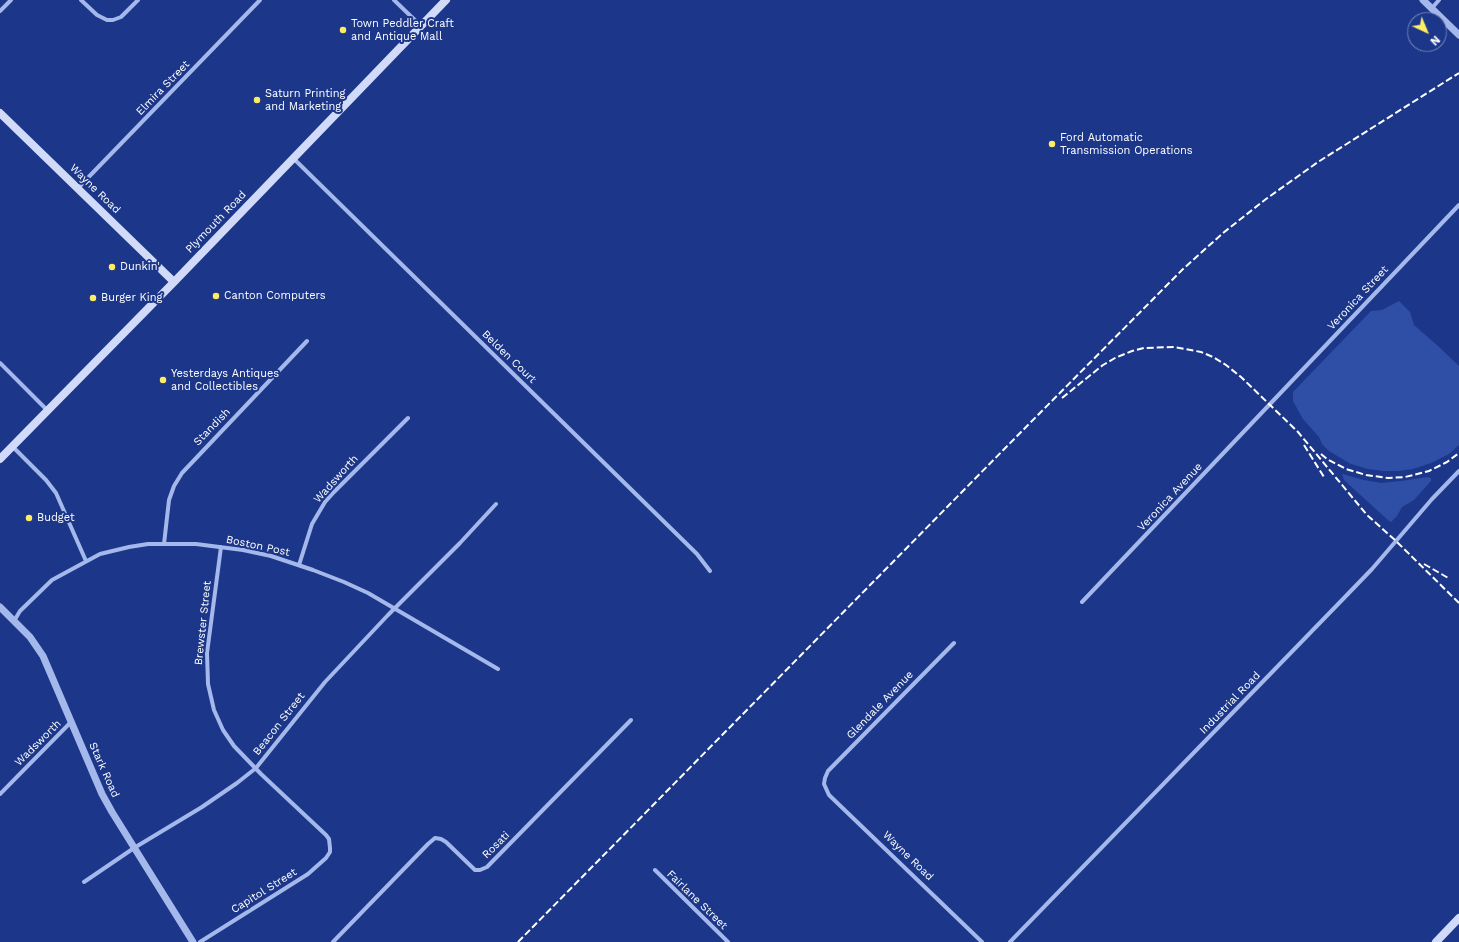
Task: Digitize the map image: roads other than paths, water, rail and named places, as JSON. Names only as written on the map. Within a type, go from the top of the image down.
[{"type":"main road","name":"Plymouth Road","points":[[0,459],[174,282],[446,0]]},
{"type":"main road","name":"Wayne Road","points":[[0,113],[174,282]]},
{"type":"main road","points":[[1436,942],[1459,918]]},
{"type":"street","points":[[0,11],[11,0]]},
{"type":"street","points":[[81,0],[97,16],[107,20],[113,20],[121,17],[138,0]]},
{"type":"street","name":"Elmira Street","points":[[78,188],[260,0]]},
{"type":"street","points":[[394,0],[421,26]]},
{"type":"street","points":[[1423,0],[1459,35]]},
{"type":"street","points":[[1432,8],[1440,0]]},
{"type":"street","name":"Belden Court","points":[[293,158],[697,554],[710,571]]},
{"type":"street","name":"Veronica Street","points":[[1270,404],[1459,205]]},
{"type":"street","name":"Standish","points":[[164,544],[169,500],[174,486],[182,473],[308,341]]},
{"type":"street","points":[[0,364],[47,410]]},
{"type":"street","name":"Veronica Avenue","points":[[1082,602],[1270,404]]},
{"type":"street","name":"Wadsworth","points":[[299,565],[312,524],[325,502],[408,418]]},
{"type":"street","points":[[12,446],[46,480],[56,493],[86,561]]},
{"type":"street","name":"Industrial Road","points":[[1010,942],[1372,569],[1459,471]]},
{"type":"street","name":"Beacon Street","points":[[84,882],[134,848],[237,783],[256,768],[325,682],[496,504]]},
{"type":"street","name":"Boston Post","points":[[14,621],[20,611],[46,585],[86,561],[106,552],[129,547],[164,544],[196,544],[270,556],[299,565],[356,588],[498,669]]},
{"type":"street","name":"Brewster Street","points":[[221,547],[207,653],[208,684],[214,710],[223,730],[234,746],[329,839],[330,848]]},
{"type":"street","name":"Stark Road","points":[[0,607],[30,637],[43,656],[102,794],[193,942]]},
{"type":"street","name":"Glendale Avenue","points":[[824,782],[828,771],[954,643]]},
{"type":"street","name":"Rosati","points":[[333,942],[435,838],[446,842],[475,870],[480,870],[487,867],[631,720]]},
{"type":"street","name":"Wadsworth","points":[[0,794],[71,722]]},
{"type":"street","name":"Wayne Road","points":[[824,782],[829,795],[982,942]]},
{"type":"street","name":"Capitol Street","points":[[200,942],[308,874],[326,858],[330,852],[330,848]]},
{"type":"street","name":"Fairlane Street","points":[[655,870],[728,942]]},
{"type":"railway","points":[[518,942],[1183,269],[1223,233],[1266,199],[1318,162],[1459,73]]},
{"type":"railway","points":[[1062,398],[1103,365],[1132,351],[1144,348],[1174,347],[1201,352],[1213,357],[1241,377],[1298,432],[1367,515],[1396,541],[1459,603]]},
{"type":"railway","points":[[1304,445],[1324,477]]},
{"type":"railway","points":[[1321,454],[1327,459],[1346,469],[1366,475],[1388,478],[1405,477],[1429,471],[1447,462],[1459,453]]},
{"type":"railway","points":[[1424,564],[1450,579]]},
{"type":"place","name":"Town Peddler Craft and Antique Mall","points":[[343,30]]},
{"type":"place","name":"Saturn Printing and Marketing","points":[[257,100]]},
{"type":"place","name":"Ford Automatic Transmission Operations","points":[[1052,144]]},
{"type":"place","name":"Dunkin'","points":[[112,267]]},
{"type":"place","name":"Canton Computers","points":[[216,296]]},
{"type":"place","name":"Burger King","points":[[93,298]]},
{"type":"place","name":"Yesterdays Antiques and Collectibles","points":[[163,380]]},
{"type":"place","name":"Budget","points":[[29,518]]}]
